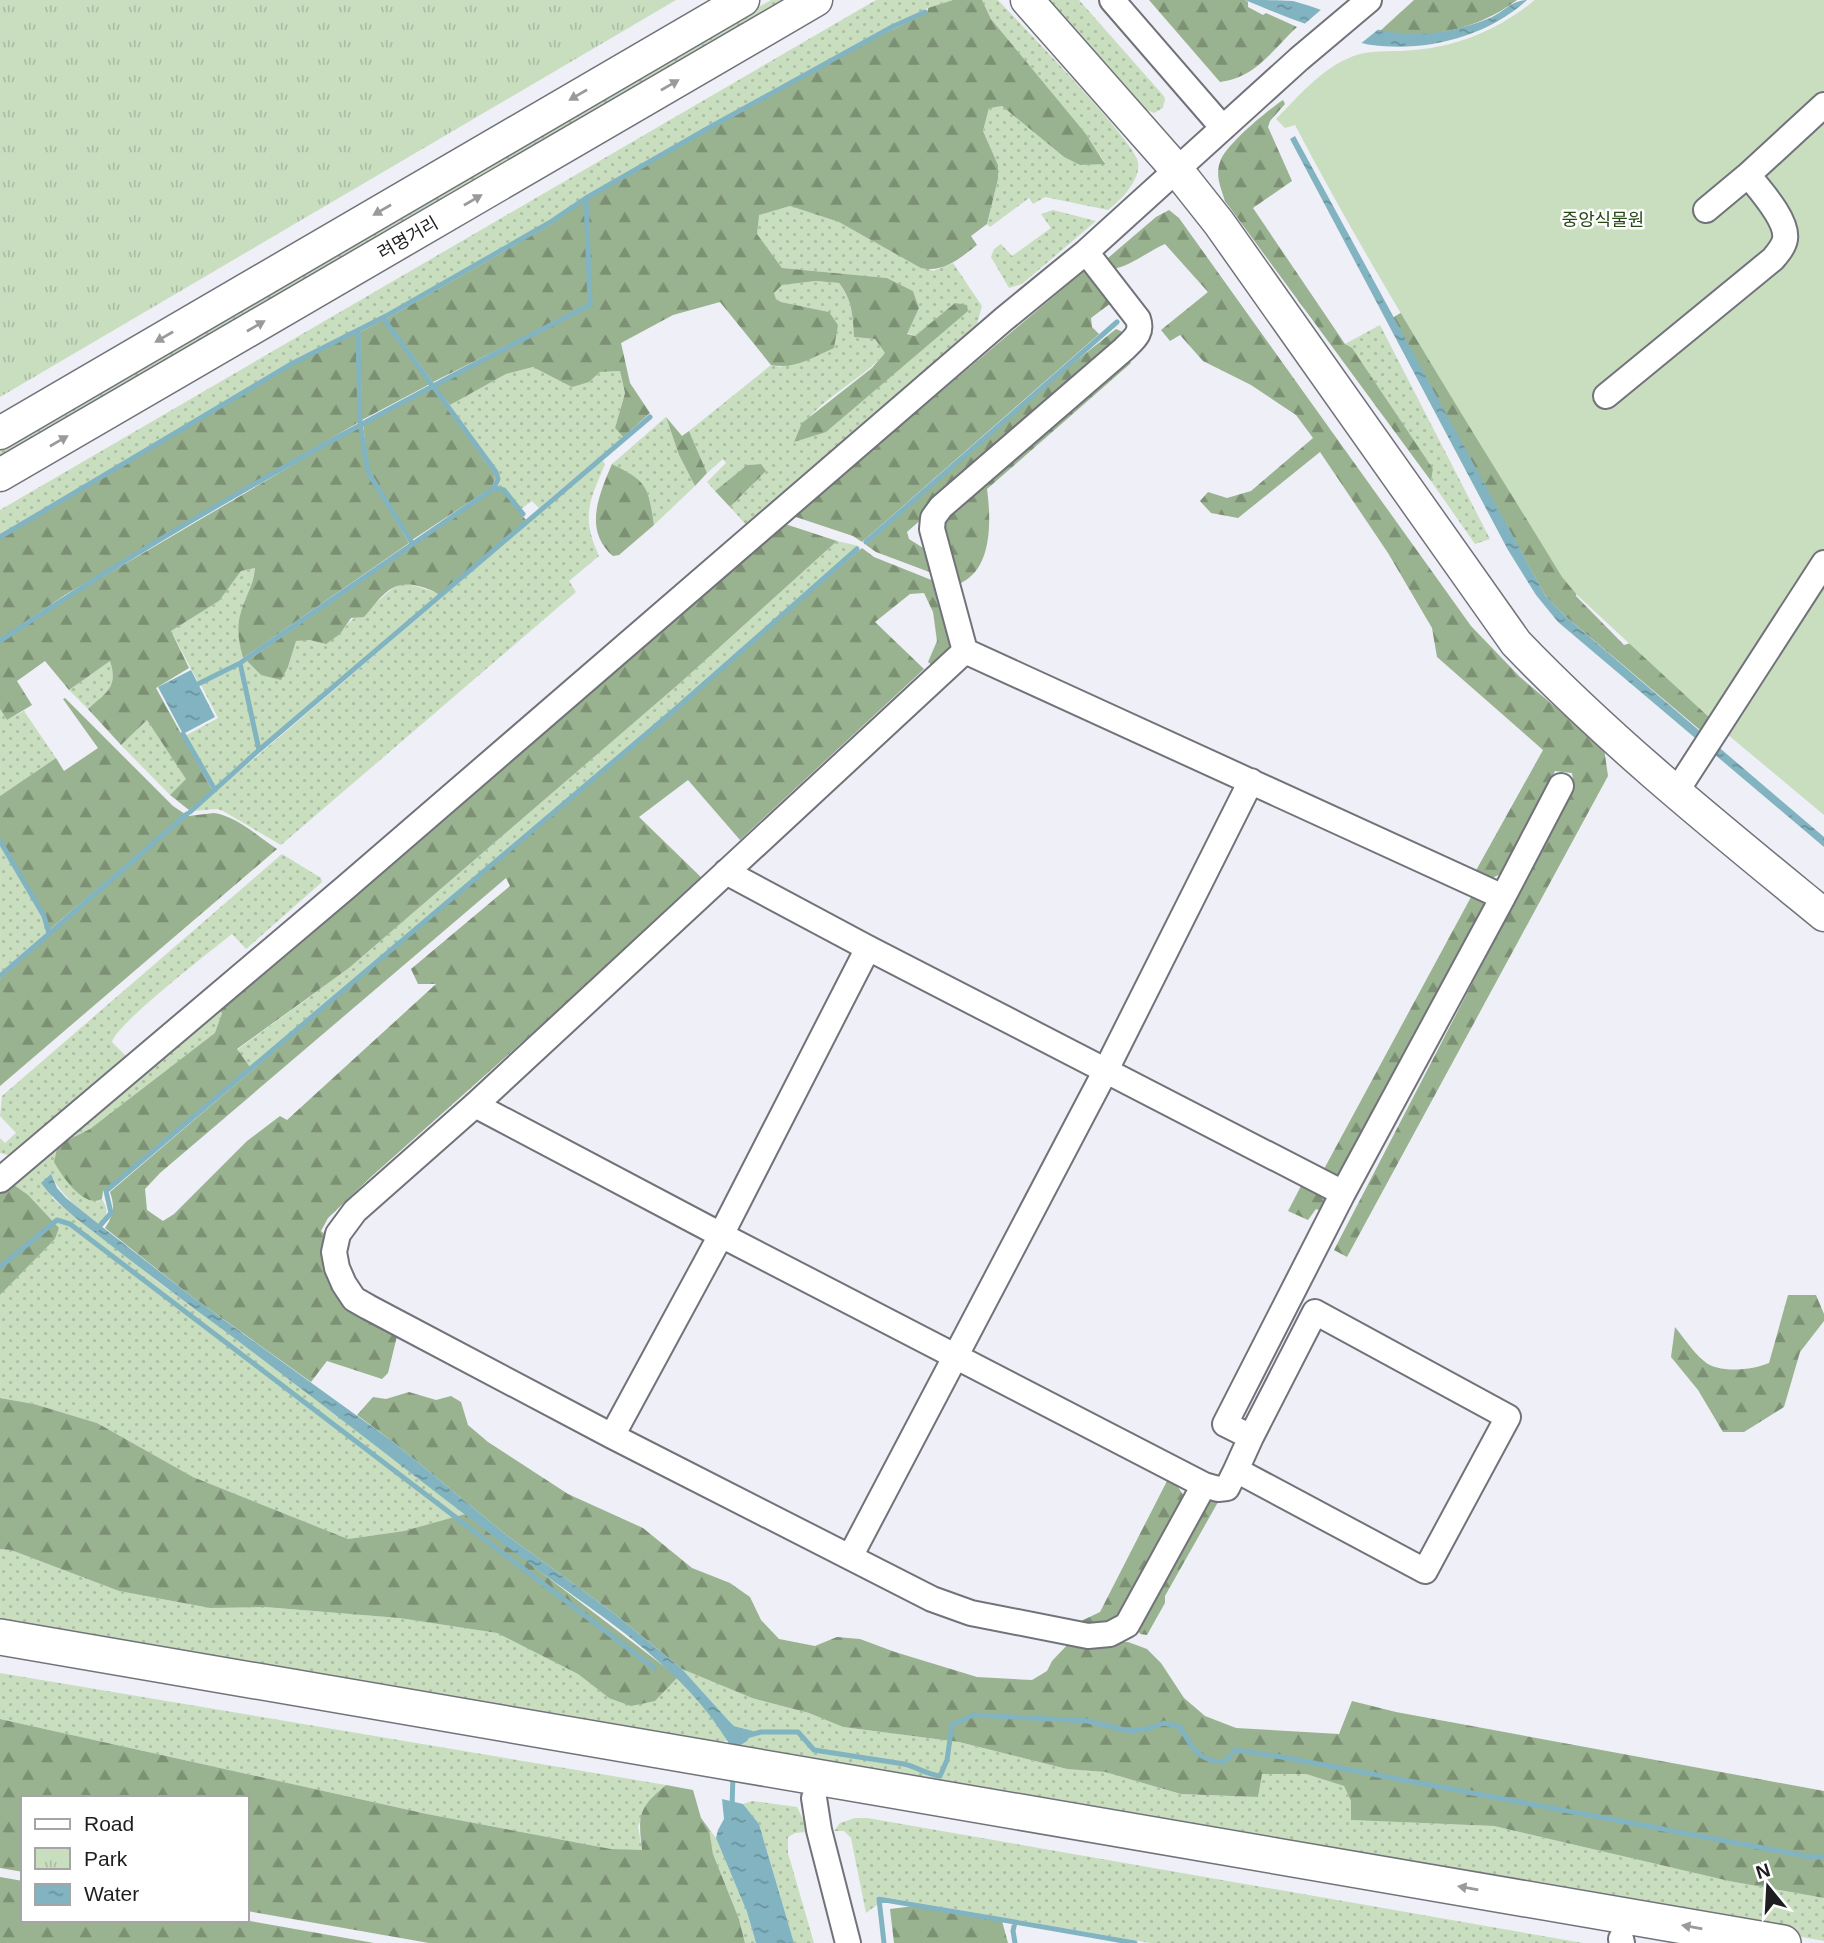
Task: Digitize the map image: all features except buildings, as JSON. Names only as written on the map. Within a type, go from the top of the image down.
[{"type":"highway","points":[[0,1637],[709,1770]]},
{"type":"highway","points":[[0,1657],[1783,1943]]},
{"type":"highway","points":[[752,1777],[814,1798],[1629,1942]]},
{"type":"main road","points":[[0,433],[743,0]]},
{"type":"main road","name":"려명거리","points":[[0,475],[816,0]]},
{"type":"main road","points":[[1027,0],[1177,170],[1223,230],[1516,643],[1566,696],[1824,915]]},
{"type":"street","points":[[1112,0],[1223,128]]},
{"type":"street","points":[[0,1180],[345,888],[1004,319],[1086,252],[1369,0]]},
{"type":"street","points":[[1706,211],[1824,105]]},
{"type":"street","points":[[1606,396],[1773,259],[1780,250],[1785,240],[1785,229],[1772,206],[1748,175]]},
{"type":"street","points":[[964,651],[932,529],[933,518],[942,507],[1139,333],[1140,326],[1133,312],[1086,252]]},
{"type":"street","points":[[1676,792],[1824,563]]},
{"type":"street","points":[[964,651],[1503,897]]},
{"type":"street","points":[[964,651],[475,1105],[355,1211],[338,1234],[334,1252],[337,1268],[354,1298],[368,1307],[611,1436],[932,1599],[971,1613],[1088,1636],[1110,1634],[1127,1625],[1203,1485]]},
{"type":"street","points":[[850,1557],[1106,1070],[1251,781]]},
{"type":"street","points":[[1251,1437],[1225,1424],[1343,1193],[1561,786]]},
{"type":"street","points":[[726,872],[867,948],[1343,1193]]},
{"type":"street","points":[[611,1436],[721,1235],[867,948]]},
{"type":"street","points":[[475,1105],[1203,1485],[1217,1489],[1227,1488],[1251,1437],[1315,1312],[1508,1417],[1425,1571],[1236,1470]]},
{"type":"street","points":[[814,1798],[819,1830],[848,1943]]},
{"type":"green space","points":[[0,0],[676,0],[0,397]]},
{"type":"green space","points":[[771,0],[793,0],[0,462],[0,450]]},
{"type":"green space","points":[[876,0],[953,0],[928,8],[891,26],[711,124],[586,196],[549,222],[388,313],[292,361],[0,535],[0,510]]},
{"type":"green space","points":[[953,0],[982,0],[991,19],[1086,134],[1105,164],[1080,165],[1064,157],[1002,106],[989,108],[983,131],[998,165],[998,179],[987,224],[971,236],[977,245],[951,263],[937,268],[921,268],[839,222],[790,206],[759,215],[757,234],[782,268],[887,278],[913,291],[919,308],[907,334],[915,336],[955,303],[967,305],[968,311],[826,432],[794,442],[802,423],[872,368],[885,353],[875,339],[854,337],[849,302],[839,283],[816,281],[782,285],[774,293],[776,299],[781,302],[829,312],[838,325],[834,348],[796,364],[771,365],[720,302],[673,315],[621,343],[630,383],[650,413],[623,437],[615,428],[625,393],[620,371],[600,372],[589,382],[572,387],[533,367],[506,374],[450,405],[435,386],[591,306],[588,199],[798,79],[927,13],[928,8]]},
{"type":"green space","points":[[982,0],[998,0],[1098,107],[1132,150],[1138,162],[1136,176],[1124,195],[1108,210],[1045,197],[1033,204],[1029,198],[990,227],[987,224],[998,179],[998,165],[983,131],[989,107],[1002,106],[1064,157],[1080,165],[1105,163],[1086,134],[991,19]]},
{"type":"green space","points":[[1049,0],[1079,0],[1162,94],[1165,98],[1163,108],[1154,113],[1145,109]]},
{"type":"green space","points":[[1149,0],[1245,0],[1248,7],[1263,15],[1266,13],[1297,27],[1254,69],[1220,82]]},
{"type":"green space","points":[[1414,0],[1517,0],[1486,18],[1452,30],[1416,34],[1380,31]]},
{"type":"green space","name":"중앙식물원","points":[[1535,0],[1824,0],[1824,815],[1727,734],[1577,595],[1562,577],[1391,297],[1295,125],[1285,128],[1276,119],[1314,81],[1347,59],[1366,53],[1431,48],[1463,40],[1493,28]]},
{"type":"green space","points":[[1283,100],[1285,104],[1268,127],[1292,181],[1253,208],[1433,469],[1431,481],[1225,201],[1218,172],[1224,155],[1248,128]]},
{"type":"green space","points":[[585,200],[589,304],[433,382],[386,319],[550,225]]},
{"type":"green space","points":[[790,206],[839,222],[933,271],[953,263],[982,306],[977,324],[747,526],[730,507],[765,472],[761,464],[747,465],[715,491],[707,482],[726,463],[723,459],[707,473],[689,431],[771,365],[781,367],[829,312],[781,302],[776,299],[774,293],[781,285],[816,281],[839,283],[851,309],[854,337],[875,339],[885,353],[810,416],[795,442],[931,323],[915,336],[907,333],[919,308],[913,291],[887,278],[782,268],[757,234],[758,215]]},
{"type":"green space","points":[[1053,210],[1096,221],[1022,284],[1009,288],[991,257],[994,249],[1001,244],[1012,256],[1051,228],[1041,214]]},
{"type":"green space","points":[[1169,210],[1179,218],[1471,626],[1520,677],[1604,748],[1608,776],[1347,1257],[1334,1250],[1574,787],[1572,773],[1555,771],[1505,872],[1492,878],[1474,874],[1543,750],[1437,657],[1432,628],[1388,553],[1320,452],[1238,518],[1211,513],[1200,501],[1208,492],[1227,498],[1251,491],[1313,438],[1296,415],[1251,385],[1203,361],[1180,335],[1170,341],[1161,330],[1208,292],[1165,244],[1112,269],[1108,258],[1156,217]]},
{"type":"green space","points":[[1085,270],[1111,303],[1091,318],[1092,327],[1099,334],[862,542],[853,536],[793,516]]},
{"type":"green space","points":[[1404,311],[1578,585],[1576,596],[1624,645],[1634,642],[1716,718],[1706,735],[1565,616],[1545,595],[1392,318]]},
{"type":"green space","points":[[383,320],[430,384],[362,420],[360,332]]},
{"type":"green space","points":[[1380,325],[1490,539],[1475,544],[1431,481],[1433,469],[1345,344]]},
{"type":"green space","points":[[1116,329],[1125,333],[1120,343],[907,532],[909,539],[928,551],[932,573],[876,552],[866,545],[1051,381]]},
{"type":"green space","points":[[356,333],[359,422],[65,595],[0,639],[0,539],[294,364]]},
{"type":"green space","points":[[1125,357],[1131,363],[987,489],[989,528],[984,555],[971,576],[961,583],[954,580],[943,534],[954,507]]},
{"type":"green space","points":[[533,367],[550,375],[589,382],[600,372],[620,371],[625,393],[615,428],[623,437],[539,508],[532,501],[521,509],[504,489],[496,487],[500,479],[498,471],[450,405],[506,374]]},
{"type":"green space","points":[[432,388],[494,473],[495,479],[492,487],[412,540],[369,471],[363,424]]},
{"type":"green space","points":[[666,417],[679,455],[695,486],[654,525],[648,493],[640,481],[612,464]]},
{"type":"green space","points":[[666,417],[682,436],[689,431],[707,473],[695,486],[679,455]]},
{"type":"green space","points":[[359,426],[366,471],[409,543],[243,658],[239,624],[255,568],[241,571],[219,601],[171,631],[189,668],[156,688],[212,790],[189,810],[170,795],[186,779],[147,720],[121,745],[88,709],[109,689],[113,678],[110,661],[69,690],[45,661],[17,681],[32,705],[7,720],[0,709],[0,643],[67,598]]},
{"type":"green space","points":[[602,460],[605,464],[589,510],[590,531],[599,556],[569,581],[576,592],[281,845],[223,811],[193,811]]},
{"type":"green space","points":[[612,464],[640,481],[648,493],[654,525],[619,555],[613,556],[598,535],[596,524],[602,488]]},
{"type":"green space","points":[[761,464],[766,471],[730,507],[715,491],[747,465]]},
{"type":"green space","points":[[493,490],[503,492],[526,520],[439,595],[418,586],[400,585],[393,588],[381,597],[364,617],[351,618],[340,634],[326,644],[310,640],[296,641],[281,680],[261,675],[247,661]]},
{"type":"green space","points":[[785,524],[837,541],[680,683],[349,968],[237,1049],[250,1067],[103,1191],[102,1199],[88,1199],[74,1190],[54,1162],[58,1145],[90,1129],[215,1033],[222,1013],[218,1007]]},
{"type":"green space","points":[[837,541],[859,546],[670,712],[250,1067],[237,1050],[349,968],[680,683]]},
{"type":"green space","points":[[862,548],[874,557],[934,581],[950,645],[944,660],[934,667],[928,662],[937,641],[933,612],[924,593],[910,594],[875,622],[924,669],[740,840],[688,780],[639,817],[704,880],[328,1218],[321,1231],[331,1239],[329,1251],[398,1332],[388,1373],[382,1379],[327,1361],[311,1382],[191,1296],[105,1228],[113,1211],[110,1192]],"holes":[[[506,878],[510,886],[411,969],[418,984],[436,984],[287,1120],[280,1116],[247,1141],[174,1214],[163,1221],[147,1210],[145,1189],[160,1173]]]},
{"type":"green space","points":[[255,568],[240,622],[243,658],[198,682],[171,631],[219,601],[241,571]]},
{"type":"green space","points":[[405,583],[439,595],[260,747],[241,664],[247,661],[261,675],[288,667],[296,641],[340,634],[353,619],[393,588]]},
{"type":"green space","points":[[110,661],[112,684],[88,709],[69,690]]},
{"type":"green space","points":[[238,666],[258,749],[214,787],[185,736],[218,718],[201,685]]},
{"type":"green space","points":[[65,698],[173,806],[185,814],[49,930],[45,916],[0,839],[0,796],[56,758],[64,771],[98,748],[63,699]]},
{"type":"green space","points":[[0,709],[7,720],[24,711],[56,758],[0,796]]},
{"type":"green space","points":[[147,720],[187,779],[170,795],[121,745]]},
{"type":"green space","points":[[214,813],[239,823],[277,849],[0,1086],[0,979],[188,816]]},
{"type":"green space","points":[[0,845],[43,916],[47,932],[0,973]]},
{"type":"green space","points":[[282,854],[321,878],[322,882],[246,949],[232,934],[166,987],[117,1033],[112,1042],[126,1056],[20,1150],[12,1156],[0,1153],[0,1138],[5,1143],[16,1133],[0,1116],[2,1096]]},
{"type":"green space","points":[[1471,897],[1485,905],[1348,1175],[1337,1177],[1324,1169]]},
{"type":"green space","points":[[218,1007],[222,1012],[216,1033],[90,1129],[58,1145],[97,1202],[102,1199],[106,1215],[102,1221],[99,1224],[72,1202],[60,1190],[51,1175],[52,1198],[162,1285],[319,1400],[465,1514],[404,1531],[348,1539],[193,1477],[97,1423],[34,1404],[0,1398],[0,1295],[55,1239],[59,1228],[9,1182]]},
{"type":"green space","points":[[14,1185],[28,1195],[59,1228],[55,1239],[0,1295],[0,1190]]},
{"type":"green space","points":[[1301,1186],[1328,1200],[1327,1213],[1316,1209],[1308,1220],[1288,1211]]},
{"type":"green space","points":[[1788,1295],[1816,1295],[1824,1321],[1800,1352],[1784,1407],[1744,1432],[1723,1432],[1698,1390],[1671,1357],[1675,1327],[1696,1353],[1710,1365],[1736,1370],[1762,1365],[1769,1363]]},
{"type":"green space","points":[[409,1392],[436,1400],[451,1396],[461,1402],[468,1425],[488,1442],[568,1494],[643,1528],[692,1568],[730,1583],[750,1597],[761,1620],[779,1639],[815,1646],[837,1637],[860,1639],[977,1677],[1032,1680],[1047,1671],[1052,1661],[1070,1642],[1128,1642],[1147,1649],[1161,1663],[1184,1698],[1205,1716],[1236,1728],[1339,1734],[1352,1701],[1396,1712],[1824,1791],[1824,1898],[1729,1881],[1494,1826],[1351,1820],[1351,1801],[1344,1786],[1306,1774],[1262,1774],[1258,1797],[1181,1794],[1105,1772],[1067,1769],[959,1742],[843,1727],[809,1713],[752,1698],[682,1669],[611,1611],[505,1534],[357,1415],[373,1397],[386,1399]]},
{"type":"green space","points":[[0,1398],[34,1404],[97,1423],[193,1477],[348,1539],[404,1531],[465,1514],[678,1677],[655,1701],[631,1706],[609,1698],[578,1674],[497,1633],[399,1618],[265,1607],[210,1608],[119,1591],[11,1550],[0,1549]]},
{"type":"green space","points":[[1168,1479],[1175,1482],[1185,1498],[1114,1624],[1100,1628],[1077,1623],[1100,1612]]},
{"type":"green space","points":[[1206,1491],[1222,1495],[1165,1596],[1165,1603],[1147,1635],[1140,1634],[1136,1625]]},
{"type":"green space","points":[[0,1549],[11,1550],[119,1591],[210,1608],[265,1607],[399,1618],[497,1633],[578,1674],[609,1698],[655,1701],[678,1677],[718,1724],[728,1740],[721,1743],[0,1624]]},
{"type":"green space","points":[[682,1669],[752,1698],[809,1713],[843,1727],[959,1742],[1067,1769],[1105,1772],[1181,1794],[1258,1797],[1261,1774],[1306,1774],[1344,1786],[1351,1801],[1351,1820],[1494,1826],[1729,1881],[1824,1898],[1824,1941],[739,1746],[746,1729],[734,1726]]},
{"type":"green space","points":[[0,1673],[666,1785],[652,1797],[638,1826],[642,1851],[611,1849],[427,1814],[0,1719]]},
{"type":"green space","points":[[0,1719],[427,1814],[611,1849],[642,1850],[642,1813],[650,1800],[666,1785],[693,1790],[701,1818],[709,1829],[713,1854],[739,1919],[745,1943],[429,1943],[248,1911],[248,1796],[21,1796],[21,1872],[0,1868]]},
{"type":"green space","points":[[752,1801],[797,1807],[804,1821],[805,1832],[788,1837],[788,1853],[814,1943],[794,1943],[759,1824],[743,1804]]},
{"type":"green space","points":[[855,1818],[1583,1943],[1150,1943],[878,1896],[877,1905],[866,1913],[851,1838],[844,1831],[834,1831],[840,1823]]},
{"type":"green space","points":[[709,1829],[716,1838],[747,1912],[756,1943],[745,1943],[739,1919],[713,1854]]},
{"type":"green space","points":[[0,1877],[21,1881],[21,1922],[248,1921],[374,1943],[0,1943]]},
{"type":"green space","points":[[914,1906],[1002,1921],[1008,1943],[894,1943],[890,1909]]},
{"type":"water","points":[[1245,0],[1293,1],[1384,31],[1417,34],[1472,25],[1495,16],[1517,2],[1527,0],[1493,24],[1454,39],[1434,44],[1392,47],[1360,43]]},
{"type":"water","points":[[1295,136],[1545,595],[1565,616],[1824,837],[1824,847],[1558,622],[1536,595],[1508,550],[1290,139]]},
{"type":"water","points":[[191,670],[215,717],[183,734],[158,687]]},
{"type":"water","points":[[51,1174],[57,1188],[66,1198],[110,1233],[191,1296],[392,1441],[505,1534],[611,1611],[682,1669],[734,1726],[753,1731],[747,1741],[739,1746],[730,1745],[710,1715],[686,1688],[632,1639],[72,1215],[41,1183]]},
{"type":"water","points":[[722,1799],[743,1804],[759,1824],[794,1943],[756,1943],[747,1912],[716,1838],[724,1819]]},
{"type":"pier","points":[[1323,8],[1380,28],[1359,45],[1301,27]]},
{"type":"waterway","points":[[0,537],[293,363],[388,315],[712,126],[892,27],[925,12]]},
{"type":"waterway","points":[[0,641],[216,506],[364,423],[590,305],[586,198]]},
{"type":"waterway","points":[[383,318],[496,472],[498,479],[494,488]]},
{"type":"waterway","points":[[866,542],[1117,322]]},
{"type":"waterway","points":[[358,330],[360,423],[368,472],[412,543]]},
{"type":"waterway","points":[[190,812],[650,417]]},
{"type":"waterway","points":[[259,750],[240,663],[494,488],[504,490],[523,514]]},
{"type":"waterway","points":[[97,1229],[111,1213],[106,1191],[671,713],[857,549]]},
{"type":"waterway","points":[[198,684],[240,663]]},
{"type":"waterway","points":[[183,734],[215,790]]},
{"type":"waterway","points":[[0,976],[187,814]]},
{"type":"waterway","points":[[0,841],[44,916],[49,933]]},
{"type":"waterway","points":[[0,1267],[57,1220],[70,1224],[654,1668]]},
{"type":"waterway","points":[[746,1736],[761,1732],[798,1732],[814,1750],[904,1764],[940,1776],[947,1760],[952,1725],[973,1715],[1088,1721],[1129,1731],[1164,1723],[1180,1727],[1197,1752],[1215,1761],[1224,1762],[1235,1750],[1282,1757],[1811,1857],[1824,1857]]},
{"type":"waterway","points":[[732,1807],[733,1775]]},
{"type":"waterway","points":[[884,1943],[879,1899],[1015,1922]]},
{"type":"waterway","points":[[1015,1943],[1015,1922],[1135,1943]]}]
